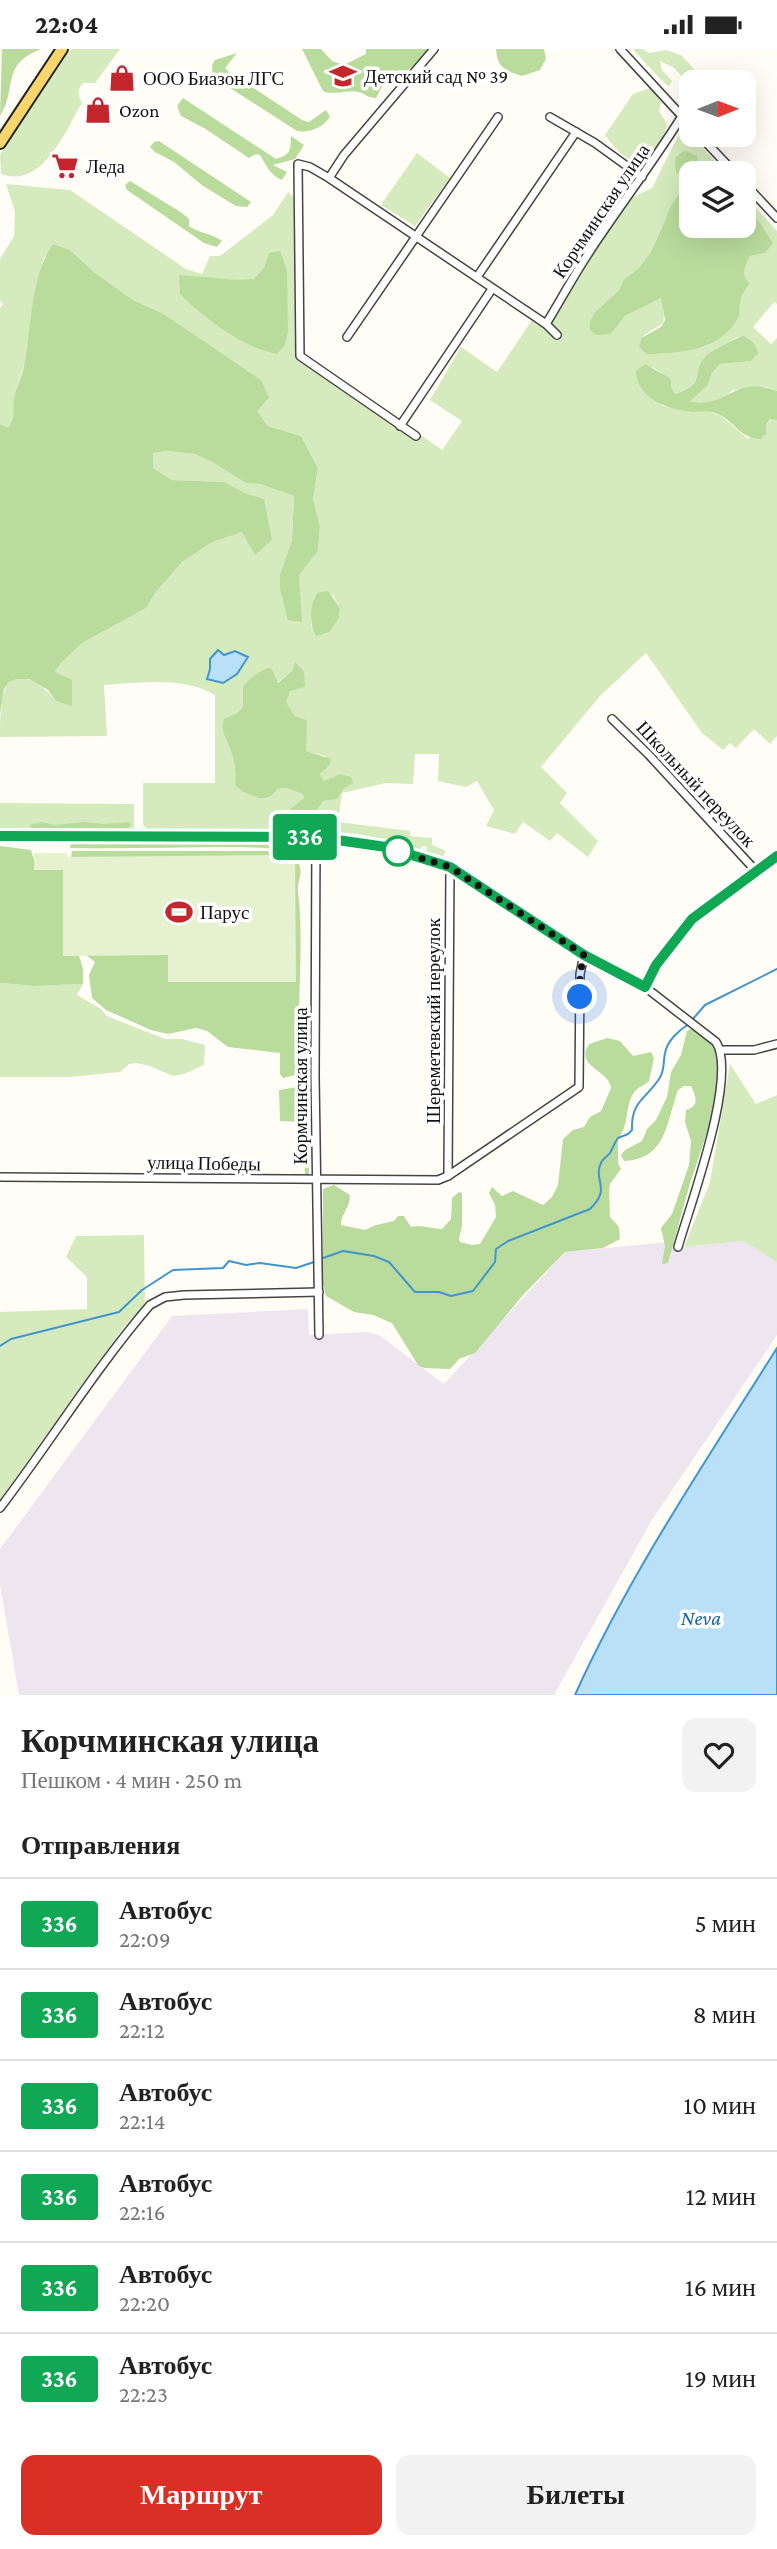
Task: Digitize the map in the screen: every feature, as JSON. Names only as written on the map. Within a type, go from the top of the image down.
[{"type":"main road","points":[[0,143],[62,49]]},
{"type":"street","points":[[328,178],[344,155],[434,49]]},
{"type":"street","points":[[620,49],[679,113]]},
{"type":"street","points":[[347,337],[498,117]]},
{"type":"street","points":[[550,117],[642,177]]},
{"type":"street","name":"Корчминская улица","points":[[547,324],[586,256],[679,121]]},
{"type":"street","points":[[477,277],[576,132]]},
{"type":"street","points":[[710,147],[724,161]]},
{"type":"street","points":[[416,436],[300,356],[298,165],[310,167],[328,178],[547,324],[557,335]]},
{"type":"street","points":[[756,196],[777,218]]},
{"type":"street","points":[[400,426],[492,289]]},
{"type":"street","name":"Школьный переулок","points":[[612,719],[757,871]]},
{"type":"street","points":[[0,836],[316,837],[386,847],[450,867],[584,955],[645,987],[716,1042],[721,1050],[723,1067],[719,1106],[678,1247]]},
{"type":"street","name":"Кормчинская улица","points":[[316,837],[319,1335]]},
{"type":"street","points":[[645,987],[656,965],[692,919],[777,855]]},
{"type":"street","name":"Шереметевский переулок","points":[[448,1176],[450,867]]},
{"type":"street","points":[[448,1176],[579,1087],[580,974],[584,955]]},
{"type":"street","points":[[721,1050],[754,1050],[777,1044]]},
{"type":"street","name":"улица Победы","points":[[0,1177],[438,1180],[448,1176]]},
{"type":"street","points":[[0,1508],[63,1419],[150,1305],[165,1297],[184,1294],[319,1292]]},
{"type":"shaded area","points":[[743,1241],[777,1262],[777,1335],[652,1520],[554,1695],[19,1695],[0,1585],[0,1549],[172,1316],[308,1309],[309,1335],[367,1332],[379,1335],[444,1384],[565,1252],[668,1242],[684,1247]]},
{"type":"green space","points":[[2,49],[41,49],[28,55],[15,70],[0,116]]},
{"type":"green space","points":[[71,49],[120,49],[95,83],[83,83],[79,93],[82,103],[60,142],[41,166],[16,176],[1,174],[0,154]]},
{"type":"green space","name":"Детский сад № 39","points":[[302,49],[321,49],[332,61],[344,65],[366,54],[366,49],[432,49],[404,73],[385,81],[376,98],[354,91],[323,91]]},
{"type":"green space","points":[[496,49],[544,49],[546,59],[540,70],[522,76],[503,67],[498,60]]},
{"type":"green space","points":[[633,49],[643,49],[649,53],[666,50],[681,55],[695,70],[679,70],[679,73],[660,61],[662,70],[672,81],[669,86]]},
{"type":"green space","points":[[237,53],[225,68],[228,71],[302,120],[309,122],[326,110],[330,117],[315,129],[297,131],[213,77],[212,65],[215,60]]},
{"type":"green space","points":[[650,88],[661,102],[659,111],[667,125],[662,140],[649,159],[633,161],[615,148],[605,135],[633,94]]},
{"type":"green space","points":[[183,98],[276,159],[289,151],[291,136],[304,145],[295,159],[273,165],[287,172],[282,180],[272,173],[260,155],[249,158],[181,116],[177,106]]},
{"type":"green space","points":[[679,134],[679,147],[702,147],[715,161],[679,161],[679,195],[651,252],[639,268],[624,279],[619,290],[594,313],[611,334],[625,316],[662,297],[662,323],[641,338],[639,347],[646,354],[698,348],[721,338],[731,329],[738,318],[741,297],[750,283],[744,273],[746,263],[750,256],[765,253],[756,207],[777,231],[777,304],[774,302],[753,327],[771,344],[777,338],[777,391],[766,387],[733,390],[721,400],[710,404],[689,401],[708,385],[712,373],[720,364],[751,361],[759,353],[754,343],[737,337],[707,356],[694,382],[685,390],[675,394],[661,373],[653,367],[643,390],[663,406],[720,415],[748,439],[771,419],[777,420],[777,736],[770,744],[754,729],[736,748],[730,743],[723,750],[702,733],[646,653],[600,696],[541,767],[567,793],[560,803],[598,841],[588,857],[557,833],[550,841],[523,822],[515,834],[486,826],[494,810],[477,781],[466,787],[438,781],[439,754],[415,754],[413,784],[386,783],[342,793],[338,822],[410,831],[410,836],[432,838],[432,845],[446,851],[443,856],[438,857],[426,851],[427,847],[420,849],[359,834],[325,831],[147,829],[143,825],[143,783],[215,783],[215,695],[189,685],[147,682],[104,685],[107,736],[0,737],[3,699],[6,687],[11,681],[24,678],[32,681],[56,701],[55,672],[62,662],[82,643],[146,608],[182,562],[212,542],[243,531],[264,499],[224,482],[172,480],[153,468],[153,453],[167,451],[195,454],[246,483],[260,484],[294,496],[292,540],[280,574],[301,621],[299,574],[318,551],[320,526],[313,499],[318,468],[301,436],[268,426],[257,411],[261,380],[165,316],[133,300],[94,272],[70,250],[44,257],[24,365],[14,395],[14,421],[8,429],[0,424],[0,308],[3,304],[0,301],[0,259],[14,236],[15,212],[6,184],[70,190],[186,269],[202,274],[210,256],[220,256],[273,215],[288,192],[295,198],[296,210],[296,358],[416,439],[421,435],[442,450],[462,421],[430,400],[461,347],[497,372],[532,320],[537,325],[549,320],[627,200],[652,188]],"holes":[[[333,595],[340,608],[339,618],[311,627],[314,597]],[[295,663],[286,702],[295,716],[307,720],[305,751],[325,756],[330,765],[320,774],[324,782],[334,776],[331,800],[323,801],[313,817],[290,809],[304,798],[303,794],[286,788],[261,798],[246,793],[235,785],[237,774],[224,719],[243,707],[243,686],[252,677],[271,667],[277,683],[292,671]]]},
{"type":"green space","points":[[159,141],[251,202],[247,207],[236,206],[203,186],[174,162],[150,147]]},
{"type":"green space","points":[[687,151],[697,156],[698,161],[679,161],[679,174],[676,173],[675,158]]},
{"type":"green space","points":[[417,153],[450,178],[415,226],[381,205]]},
{"type":"green space","points":[[130,181],[182,213],[189,219],[189,226],[222,241],[217,247],[204,243],[127,190],[125,185]]},
{"type":"green space","points":[[679,194],[679,238],[756,238],[756,218],[773,243],[765,253],[750,256],[744,274],[750,283],[741,299],[738,318],[721,338],[685,351],[646,354],[639,347],[641,338],[661,327],[665,320],[661,298],[625,316],[611,334],[596,335],[590,330],[590,322],[594,313],[619,290],[624,279],[639,268],[651,252]]},
{"type":"green space","points":[[53,244],[70,250],[94,272],[133,300],[165,315],[261,380],[269,398],[257,411],[268,426],[301,436],[318,468],[313,499],[320,526],[318,551],[299,575],[302,622],[288,620],[280,589],[280,574],[292,540],[294,496],[260,484],[246,483],[195,454],[167,451],[153,453],[153,468],[172,480],[224,482],[264,499],[272,540],[255,555],[242,532],[212,542],[182,562],[146,608],[82,643],[55,672],[72,680],[72,706],[56,701],[48,690],[29,679],[16,679],[9,682],[4,689],[0,713],[0,424],[8,428],[12,421],[14,397],[24,366],[36,287],[45,257]]},
{"type":"green space","points":[[280,251],[287,270],[288,332],[285,345],[277,354],[251,345],[225,331],[180,294],[179,275],[254,279],[264,268],[269,253]]},
{"type":"green space","points":[[744,336],[754,343],[759,353],[751,361],[720,364],[712,373],[708,385],[690,401],[714,401],[750,387],[777,391],[777,420],[770,419],[766,425],[766,434],[761,439],[748,436],[717,413],[683,411],[664,406],[648,396],[638,381],[636,371],[645,364],[671,379],[675,394],[685,390],[695,382],[705,357]]},
{"type":"green space","points":[[328,591],[340,608],[339,618],[329,632],[316,636],[311,619],[313,601],[319,592]]},
{"type":"green space","points":[[295,662],[304,672],[305,687],[290,691],[286,702],[295,716],[307,720],[306,751],[331,759],[330,765],[320,774],[324,781],[340,774],[351,777],[353,783],[343,789],[337,799],[323,801],[313,817],[315,824],[303,824],[290,813],[290,809],[304,798],[303,794],[286,788],[261,798],[246,793],[235,785],[234,759],[223,728],[224,719],[243,707],[243,686],[249,680],[271,667],[278,683],[292,671]]},
{"type":"green space","points":[[0,803],[134,804],[134,830],[0,830]]},
{"type":"green space","points":[[41,822],[55,825],[84,822],[131,824],[128,829],[32,829],[30,825]]},
{"type":"green space","points":[[71,843],[307,845],[280,848],[70,848]]},
{"type":"green space","points":[[0,846],[31,850],[34,860],[65,868],[75,942],[83,969],[83,984],[34,986],[0,983]]},
{"type":"green space","points":[[72,851],[281,851],[288,855],[283,859],[220,856],[195,860],[71,857]]},
{"type":"green space","name":"Парус","points":[[34,853],[67,853],[67,857],[295,855],[296,982],[168,982],[168,955],[63,956],[63,870],[34,870]]},
{"type":"green space","points":[[295,859],[298,860],[300,871],[301,1070],[295,1075],[283,1078],[280,1074],[280,1053],[228,1047],[207,1031],[196,1028],[168,1034],[151,1030],[106,1010],[92,998],[89,975],[95,962],[87,956],[92,950]]},
{"type":"green space","points":[[0,983],[34,986],[83,984],[77,995],[101,1009],[107,1016],[165,1039],[182,1039],[205,1045],[204,1065],[173,1076],[136,1063],[129,1064],[120,1072],[71,1077],[0,1077]]},
{"type":"green space","points":[[692,1028],[713,1043],[718,1055],[717,1102],[668,1263],[662,1264],[665,1246],[661,1228],[672,1214],[689,1165],[691,1141],[685,1122],[686,1110],[696,1101],[691,1086],[678,1090],[663,1137],[649,1154],[624,1161],[621,1155],[642,1141],[647,1129],[656,1120],[667,1097],[671,1072],[681,1055],[687,1031]]},
{"type":"green space","points":[[607,1038],[620,1041],[633,1056],[651,1052],[654,1058],[649,1081],[635,1091],[629,1103],[624,1128],[618,1138],[618,1163],[621,1169],[610,1184],[609,1190],[610,1217],[619,1227],[620,1239],[603,1248],[565,1252],[523,1295],[475,1353],[459,1359],[450,1369],[424,1368],[418,1365],[392,1323],[373,1315],[354,1312],[326,1296],[321,1276],[323,1189],[334,1185],[350,1195],[341,1225],[365,1230],[394,1221],[398,1216],[404,1216],[411,1227],[442,1229],[451,1219],[452,1198],[459,1192],[462,1193],[460,1242],[480,1244],[496,1217],[495,1205],[489,1193],[492,1187],[502,1196],[513,1191],[543,1205],[552,1197],[558,1185],[563,1139],[573,1130],[584,1127],[590,1117],[601,1111],[611,1088],[605,1076],[586,1058],[589,1044]]},
{"type":"green space","points":[[730,1064],[756,1104],[777,1095],[777,1262],[743,1241],[684,1247],[710,1182]]},
{"type":"green space","points":[[297,1087],[301,1091],[301,1117],[308,1119],[309,1176],[305,1177],[303,1122],[280,1121],[279,1090]]},
{"type":"green space","points":[[144,1235],[145,1305],[123,1328],[0,1500],[0,1312],[87,1309],[87,1277],[66,1257],[76,1236]]},
{"type":"water","points":[[218,650],[224,655],[235,651],[248,657],[237,674],[223,683],[207,679],[210,659]]},
{"type":"water","name":"Neva","points":[[777,1348],[777,1695],[575,1695],[644,1562]]},
{"type":"waterway","points":[[692,1020],[705,1005],[777,969]]},
{"type":"waterway","points":[[323,1258],[343,1251],[374,1256],[389,1262],[415,1292],[439,1292],[451,1296],[473,1291],[495,1262],[496,1249],[508,1241],[590,1209],[597,1201],[601,1189],[599,1168],[602,1161],[618,1138],[632,1130],[636,1107],[661,1076],[668,1044],[689,1024]]},
{"type":"waterway","points":[[0,1346],[11,1339],[119,1312],[142,1290],[173,1270],[223,1268],[229,1261],[246,1265],[260,1263],[296,1268],[314,1262]]},
{"type":"bus line","name":"336","points":[[0,836],[316,837],[386,847],[450,867],[584,955],[645,987],[656,965],[692,919],[710,903],[777,856]]},
{"type":"place","name":"Детский сад № 39","points":[[343,76]]},
{"type":"place","name":"ООО Биазон ЛГС","points":[[122,78]]},
{"type":"place","name":"Ozon","points":[[98,110]]},
{"type":"place","name":"Леда","points":[[65,166]]},
{"type":"place","name":"Парус","points":[[179,912]]},
{"type":"route","points":[[398,851],[450,867],[584,955],[580,974],[580,997]]}]
